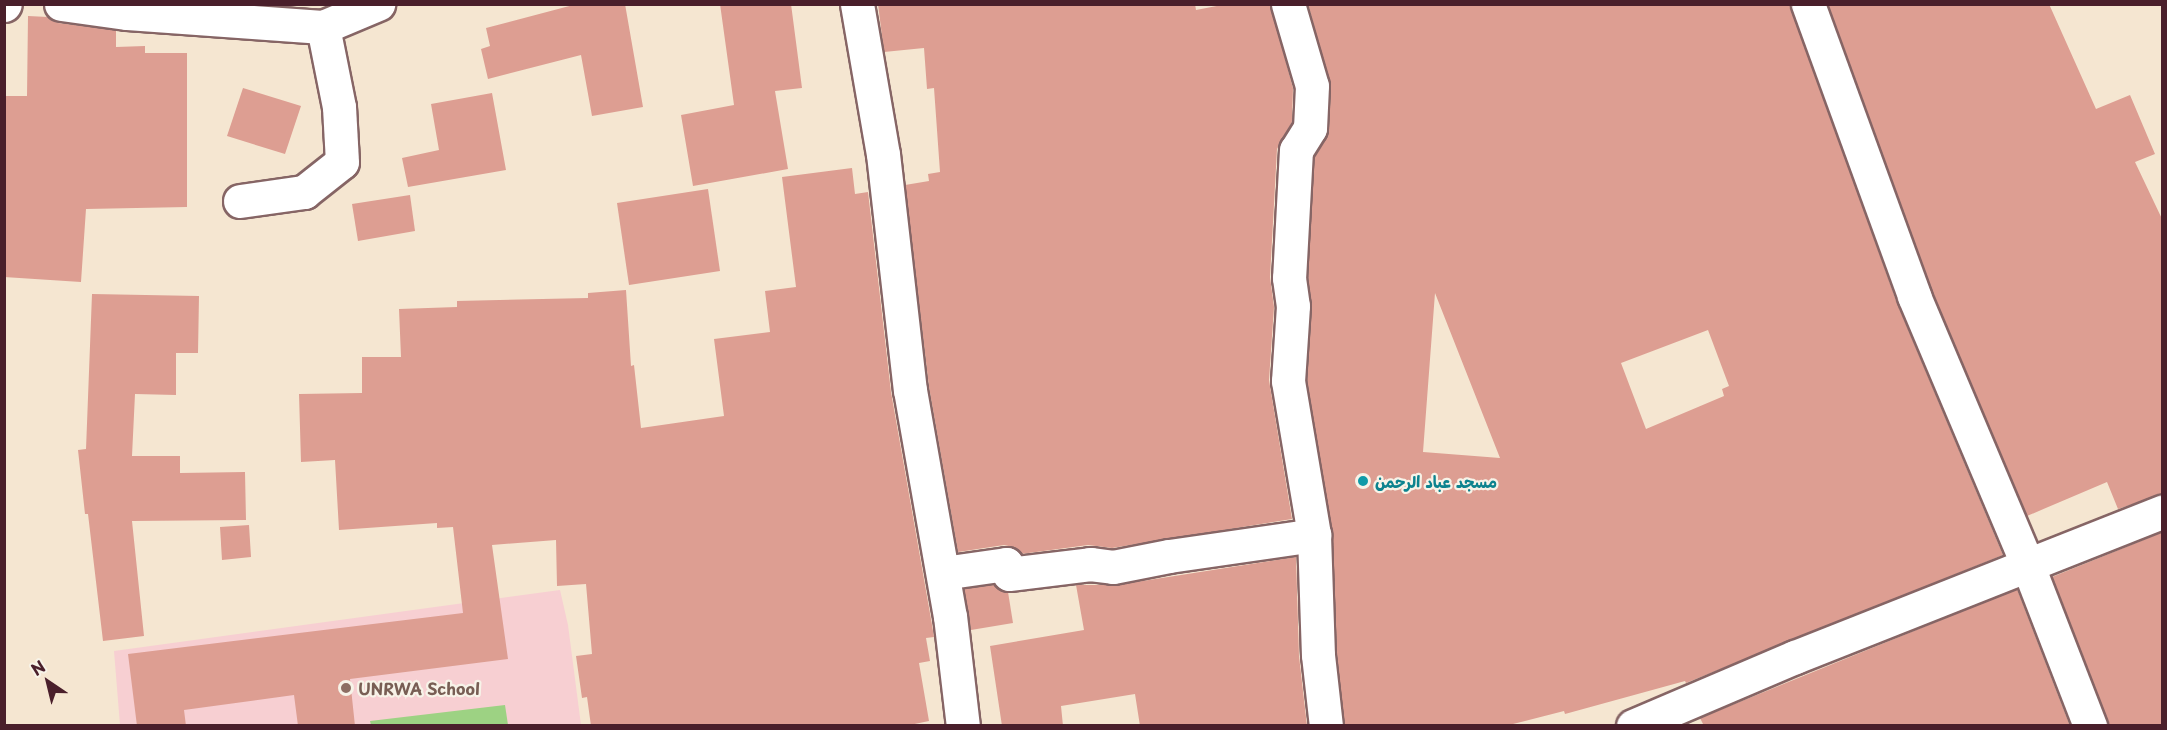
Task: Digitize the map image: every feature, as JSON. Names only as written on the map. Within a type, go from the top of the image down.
[{"type":"street","points":[[61,4],[127,13],[323,27],[378,4]]},
{"type":"street","points":[[857,4],[883,154],[910,390],[943,573],[963,726]]},
{"type":"street","points":[[1288,4],[1312,86],[1310,128],[1296,150],[1289,278],[1293,306],[1288,381],[1314,536],[1318,655],[1326,726]]},
{"type":"street","points":[[1808,4],[1914,297],[2028,566],[2090,726]]},
{"type":"street","points":[[240,201],[304,192],[342,162],[339,107],[323,27]]},
{"type":"street","points":[[1633,726],[1795,657],[2163,512]]},
{"type":"street","points":[[943,573],[1006,564],[1009,574],[1090,564],[1113,567],[1169,556],[1314,536]]},
{"type":"shaded area","name":"UNRWA School","points":[[560,590],[568,625],[581,725],[120,725],[114,651]]},
{"type":"green space","points":[[505,705],[508,725],[371,725],[370,721]]},
{"type":"building","points":[[577,4],[625,4],[643,107],[592,116],[581,55],[488,79],[481,49],[490,46],[486,28]]},
{"type":"building","points":[[720,4],[791,4],[802,88],[775,91],[788,169],[693,186],[681,115],[734,105]]},
{"type":"building","points":[[878,4],[1195,4],[1196,10],[1227,4],[1270,4],[1293,88],[1292,122],[1277,149],[1270,277],[1274,307],[1269,380],[1292,519],[1112,548],[1088,545],[1021,554],[1013,547],[1004,545],[958,552],[929,387],[905,185],[929,181],[928,174],[940,172],[934,88],[927,89],[924,48],[884,52]]},
{"type":"building","points":[[1308,4],[1790,4],[1897,303],[2003,555],[1686,683],[1685,681],[1565,714],[1564,711],[1505,726],[1344,726],[1337,654],[1332,532],[1307,380],[1312,307],[1308,277],[1314,156],[1329,129],[1331,87]],"holes":[[[1435,293],[1500,458],[1423,452]],[[1708,330],[1729,386],[1722,389],[1724,396],[1646,429],[1621,363]]]},
{"type":"building","points":[[1828,4],[2049,4],[2096,109],[2130,95],[2155,154],[2135,162],[2163,221],[2163,494],[2118,509],[2107,482],[2027,516],[1931,289]]},
{"type":"building","points":[[28,16],[48,17],[58,23],[116,30],[116,47],[145,46],[145,53],[187,53],[187,207],[86,209],[81,282],[4,277],[4,96],[27,96]]},
{"type":"building","points":[[243,88],[301,106],[285,154],[227,136]]},
{"type":"building","points":[[492,93],[506,170],[408,187],[402,158],[439,150],[431,104]]},
{"type":"building","points":[[852,168],[855,194],[868,192],[891,392],[934,637],[926,638],[930,661],[919,663],[929,721],[905,726],[591,726],[587,697],[582,698],[576,656],[592,654],[586,584],[557,586],[556,540],[492,545],[508,659],[350,679],[355,726],[298,726],[294,695],[184,710],[186,726],[137,726],[128,654],[463,613],[453,527],[437,528],[437,523],[339,530],[335,460],[301,462],[299,394],[362,393],[362,357],[401,357],[399,309],[457,307],[457,301],[588,298],[588,293],[626,290],[631,366],[634,365],[641,428],[724,416],[714,339],[770,332],[765,291],[796,287],[782,177]]},
{"type":"building","points":[[708,189],[720,271],[629,285],[617,203]]},
{"type":"building","points":[[410,195],[415,231],[358,241],[352,204]]},
{"type":"building","points":[[92,294],[199,296],[198,353],[176,353],[176,395],[135,394],[132,456],[180,456],[180,473],[245,472],[246,520],[132,521],[144,636],[103,641],[78,450],[86,449]]},
{"type":"building","points":[[249,525],[251,557],[222,560],[220,527]]},
{"type":"building","points":[[2163,532],[2163,726],[2108,726],[2052,577]]},
{"type":"building","points":[[1296,557],[1299,656],[1307,726],[1140,726],[1135,694],[1061,706],[1063,726],[1002,726],[990,646],[1084,630],[1076,585],[1117,585]]},
{"type":"building","points":[[994,585],[1008,592],[1013,623],[971,630],[964,589]]},
{"type":"building","points":[[2017,589],[2070,726],[1704,726],[1700,718]]},
{"type":"place","name":"مسجد عباد الرحمن","points":[[1363,481]]},
{"type":"place","name":"UNRWA School","points":[[346,688]]}]
